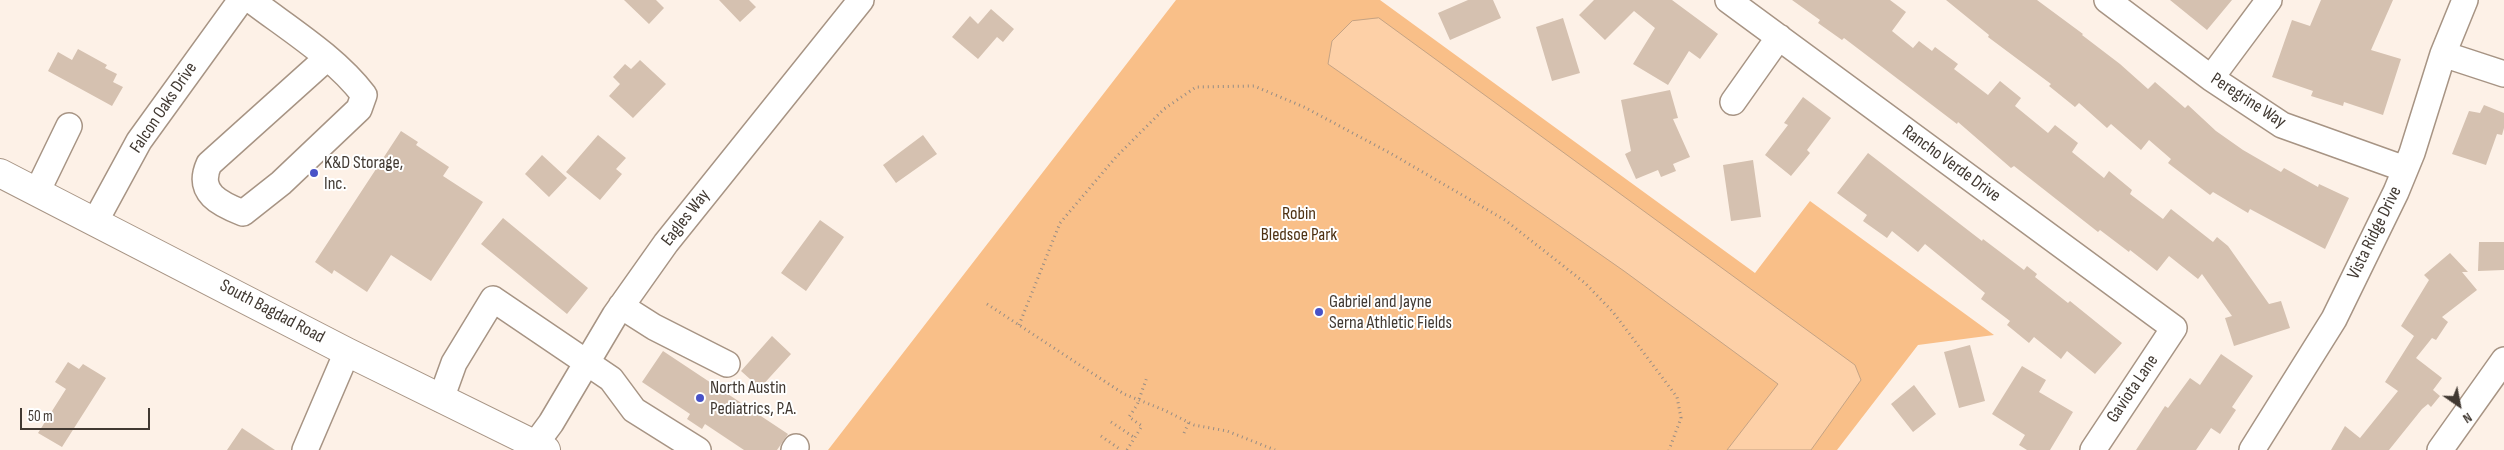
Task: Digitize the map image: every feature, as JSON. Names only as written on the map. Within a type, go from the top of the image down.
[{"type":"main road","name":"South Bagdad Road","points":[[0,173],[96,220],[347,352],[537,448]]},
{"type":"street","name":"Falcon Oaks Drive","points":[[96,220],[121,154],[139,141],[241,0]]},
{"type":"street","points":[[251,0],[327,58],[349,75],[364,95],[360,109],[281,183],[243,213],[212,197],[206,187],[204,174],[209,164],[327,58]]},
{"type":"street","name":"Eagles Way","points":[[537,448],[621,306],[666,243],[861,0]]},
{"type":"street","name":"Rancho Verde Drive","points":[[1728,0],[2174,328]]},
{"type":"street","name":"Peregrine Way","points":[[2107,0],[2211,78],[2282,126],[2406,168]]},
{"type":"street","points":[[2211,78],[2269,0]]},
{"type":"street","name":"Vista Ridge Drive","points":[[2252,450],[2334,319],[2396,192],[2406,168],[2443,54],[2465,0]]},
{"type":"street","points":[[1733,102],[1779,37]]},
{"type":"street","points":[[2443,54],[2504,74]]},
{"type":"street","points":[[37,192],[69,126]]},
{"type":"street","points":[[441,399],[454,363],[493,299],[611,379],[634,410],[698,450]]},
{"type":"street","points":[[621,306],[654,327],[727,364]]},
{"type":"street","name":"Gaviota Lane","points":[[2092,450],[2174,328]]},
{"type":"street","points":[[305,450],[347,352]]},
{"type":"street","points":[[2440,450],[2504,360]]},
{"type":"path","points":[[1019,325],[1060,223],[1116,157],[1164,109],[1196,87],[1254,86],[1304,107],[1390,153],[1505,220],[1585,283],[1618,319],[1677,397],[1681,418],[1669,450]]},
{"type":"path","points":[[987,304],[1124,394],[1189,422],[1227,431],[1275,450]]},
{"type":"path","points":[[1127,450],[1142,426],[1128,417],[1139,400],[1147,377]]},
{"type":"path","points":[[1111,422],[1135,438]]},
{"type":"path","points":[[1184,433],[1189,422]]},
{"type":"path","points":[[1101,436],[1121,450]]},
{"type":"green space","name":"Robin Bledsoe Park","points":[[1176,0],[1380,0],[1755,273],[1810,201],[1994,335],[1918,345],[1837,450],[828,450]]},
{"type":"shaded area","points":[[1379,18],[1855,365],[1861,380],[1811,450],[1727,450],[1778,384],[1624,271],[1328,64],[1332,41],[1352,21]]},
{"type":"building","points":[[624,0],[656,0],[664,8],[649,24]]},
{"type":"building","points":[[719,0],[749,0],[756,7],[740,22]]},
{"type":"building","points":[[1468,0],[1493,0],[1501,18],[1450,40],[1438,13]]},
{"type":"building","points":[[1594,0],[1672,0],[1718,34],[1700,59],[1689,51],[1668,85],[1633,64],[1655,28],[1634,11],[1605,40],[1579,15]]},
{"type":"building","points":[[1792,0],[1890,0],[1906,12],[1892,31],[1913,48],[1919,41],[1932,51],[1935,47],[1958,64],[1954,69],[1988,95],[2000,81],[2021,98],[2015,106],[2048,133],[2055,125],[2078,143],[2072,152],[2104,178],[2109,171],[2132,190],[2130,194],[2163,219],[2171,209],[2213,242],[2217,237],[2228,246],[2269,304],[2281,301],[2290,328],[2234,346],[2225,318],[2232,316],[2202,274],[2198,279],[2169,256],[2157,271],[2100,230],[2098,232],[2014,166],[2011,168],[1958,122],[1957,124],[1844,38],[1842,40],[1818,23],[1820,20]]},
{"type":"building","points":[[1946,0],[2037,0],[2083,34],[2148,89],[2155,82],[2185,108],[2188,105],[2216,131],[2243,150],[2281,172],[2284,168],[2318,187],[2319,184],[2349,198],[2325,249],[2250,209],[2248,213],[2213,192],[2210,195],[2168,163],[2171,159],[2149,140],[2141,150],[2111,124],[2107,128],[2079,103],[2075,107],[2049,86],[2051,84],[1988,37],[1989,35]]},
{"type":"building","points":[[2170,0],[2232,0],[2207,30]]},
{"type":"building","points":[[2321,0],[2393,0],[2371,50],[2401,59],[2383,115],[2344,102],[2343,106],[2311,96],[2313,91],[2272,77],[2292,20],[2310,26]]},
{"type":"building","points":[[991,9],[1014,29],[1003,42],[997,37],[978,59],[952,37],[970,16],[978,24]]},
{"type":"building","points":[[1563,18],[1580,73],[1552,81],[1536,27]]},
{"type":"building","points":[[78,49],[107,65],[105,68],[117,74],[113,82],[123,87],[112,106],[48,71],[58,52],[72,60]]},
{"type":"building","points":[[640,60],[666,84],[633,118],[609,96],[620,84],[613,77],[625,64],[631,69]]},
{"type":"building","points":[[1670,90],[1678,118],[1673,119],[1690,157],[1673,164],[1676,171],[1661,177],[1658,170],[1636,179],[1625,154],[1631,151],[1621,100]]},
{"type":"building","points":[[1803,97],[1831,118],[1807,150],[1810,153],[1791,176],[1765,155],[1788,125],[1784,123]]},
{"type":"building","points":[[2484,105],[2504,113],[2502,135],[2497,134],[2486,165],[2452,154],[2469,111],[2480,113]]},
{"type":"building","points":[[401,131],[418,142],[416,145],[449,167],[443,176],[483,202],[431,281],[391,255],[367,292],[334,270],[332,274],[315,262]]},
{"type":"building","points":[[598,135],[626,158],[616,169],[622,174],[600,200],[566,172]]},
{"type":"building","points":[[923,135],[937,154],[896,183],[883,165]]},
{"type":"building","points":[[1868,153],[1982,241],[1983,239],[2024,270],[2027,266],[2037,274],[2035,277],[2068,303],[2070,301],[2122,343],[2095,374],[2067,351],[2061,359],[2034,337],[2029,343],[2007,325],[2010,321],[1981,299],[1985,293],[1925,244],[1918,252],[1892,231],[1887,238],[1863,221],[1867,215],[1837,193]]},
{"type":"building","points":[[542,155],[567,178],[549,197],[525,174]]},
{"type":"building","points":[[1753,160],[1761,217],[1731,221],[1723,165]]},
{"type":"building","points":[[503,218],[588,288],[567,314],[481,244]]},
{"type":"building","points":[[820,220],[844,237],[806,291],[781,273]]},
{"type":"building","points":[[2479,242],[2504,242],[2504,270],[2478,271]]},
{"type":"building","points":[[2450,253],[2468,272],[2462,272],[2477,290],[2442,317],[2448,322],[2436,340],[2432,338],[2416,358],[2442,378],[2433,390],[2440,396],[2431,407],[2428,404],[2422,409],[2389,450],[2331,450],[2345,426],[2360,438],[2398,391],[2385,382],[2414,336],[2401,326],[2429,280],[2424,275]]},
{"type":"building","points":[[772,336],[791,354],[760,388],[741,371]]},
{"type":"building","points":[[1970,345],[1985,401],[1959,408],[1944,352]]},
{"type":"building","name":"North Austin Pediatrics, P.A.","points":[[663,351],[788,434],[777,450],[744,450],[705,424],[702,429],[687,419],[690,414],[642,382]]},
{"type":"building","points":[[2221,354],[2253,376],[2232,407],[2236,410],[2220,434],[2211,428],[2196,450],[2136,450],[2165,406],[2168,408],[2190,378],[2200,385]]},
{"type":"building","points":[[68,362],[79,369],[83,364],[106,378],[62,447],[38,433],[66,389],[55,382]]},
{"type":"building","points":[[2022,366],[2046,380],[2039,392],[2073,412],[2050,450],[2027,450],[2019,445],[2025,435],[1992,414]]},
{"type":"building","points":[[1914,385],[1936,414],[1913,432],[1891,404]]},
{"type":"building","points":[[242,428],[275,450],[227,450]]},
{"type":"place","name":"K&D Storage, Inc.","points":[[314,173]]},
{"type":"place","name":"Gabriel and Jayne Serna Athletic Fields","points":[[1319,312]]},
{"type":"place","name":"North Austin Pediatrics, P.A.","points":[[700,398]]}]
